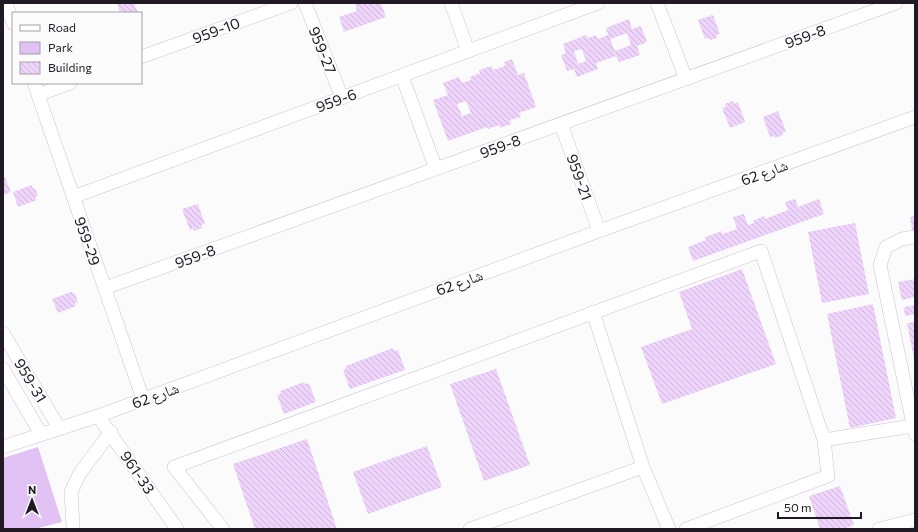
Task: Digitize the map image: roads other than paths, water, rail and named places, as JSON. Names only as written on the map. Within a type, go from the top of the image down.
[{"type":"street","points":[[6,3],[12,20]]},
{"type":"street","name":"959-10","points":[[142,57],[291,3]]},
{"type":"street","name":"959-27","points":[[305,3],[342,98]]},
{"type":"street","points":[[452,3],[468,51]]},
{"type":"street","name":"959-6","points":[[73,197],[598,3]]},
{"type":"street","points":[[656,3],[686,79]]},
{"type":"street","name":"959-8","points":[[105,288],[896,3]]},
{"type":"street","points":[[402,76],[436,169]]},
{"type":"street","points":[[36,89],[64,84]]},
{"type":"street","name":"959-29","points":[[36,89],[143,399]]},
{"type":"street","name":"شارع 62","points":[[3,447],[98,416],[599,231],[915,117]]},
{"type":"street","name":"959-21","points":[[561,124],[599,231]]},
{"type":"street","points":[[824,440],[914,430],[880,265],[886,247],[902,239],[915,237]]},
{"type":"street","points":[[223,529],[174,467],[761,251],[824,440],[828,476],[686,529]]},
{"type":"street","points":[[593,312],[644,467],[669,529]]},
{"type":"street","name":"959-31","points":[[3,333],[59,428]]},
{"type":"street","name":"959-31","points":[[3,369],[41,434]]},
{"type":"street","name":"961-33","points":[[98,416],[177,529]]},
{"type":"street","points":[[69,528],[71,492],[80,473],[110,432]]},
{"type":"street","points":[[470,529],[644,467]]},
{"type":"street","points":[[880,529],[908,524]]}]
